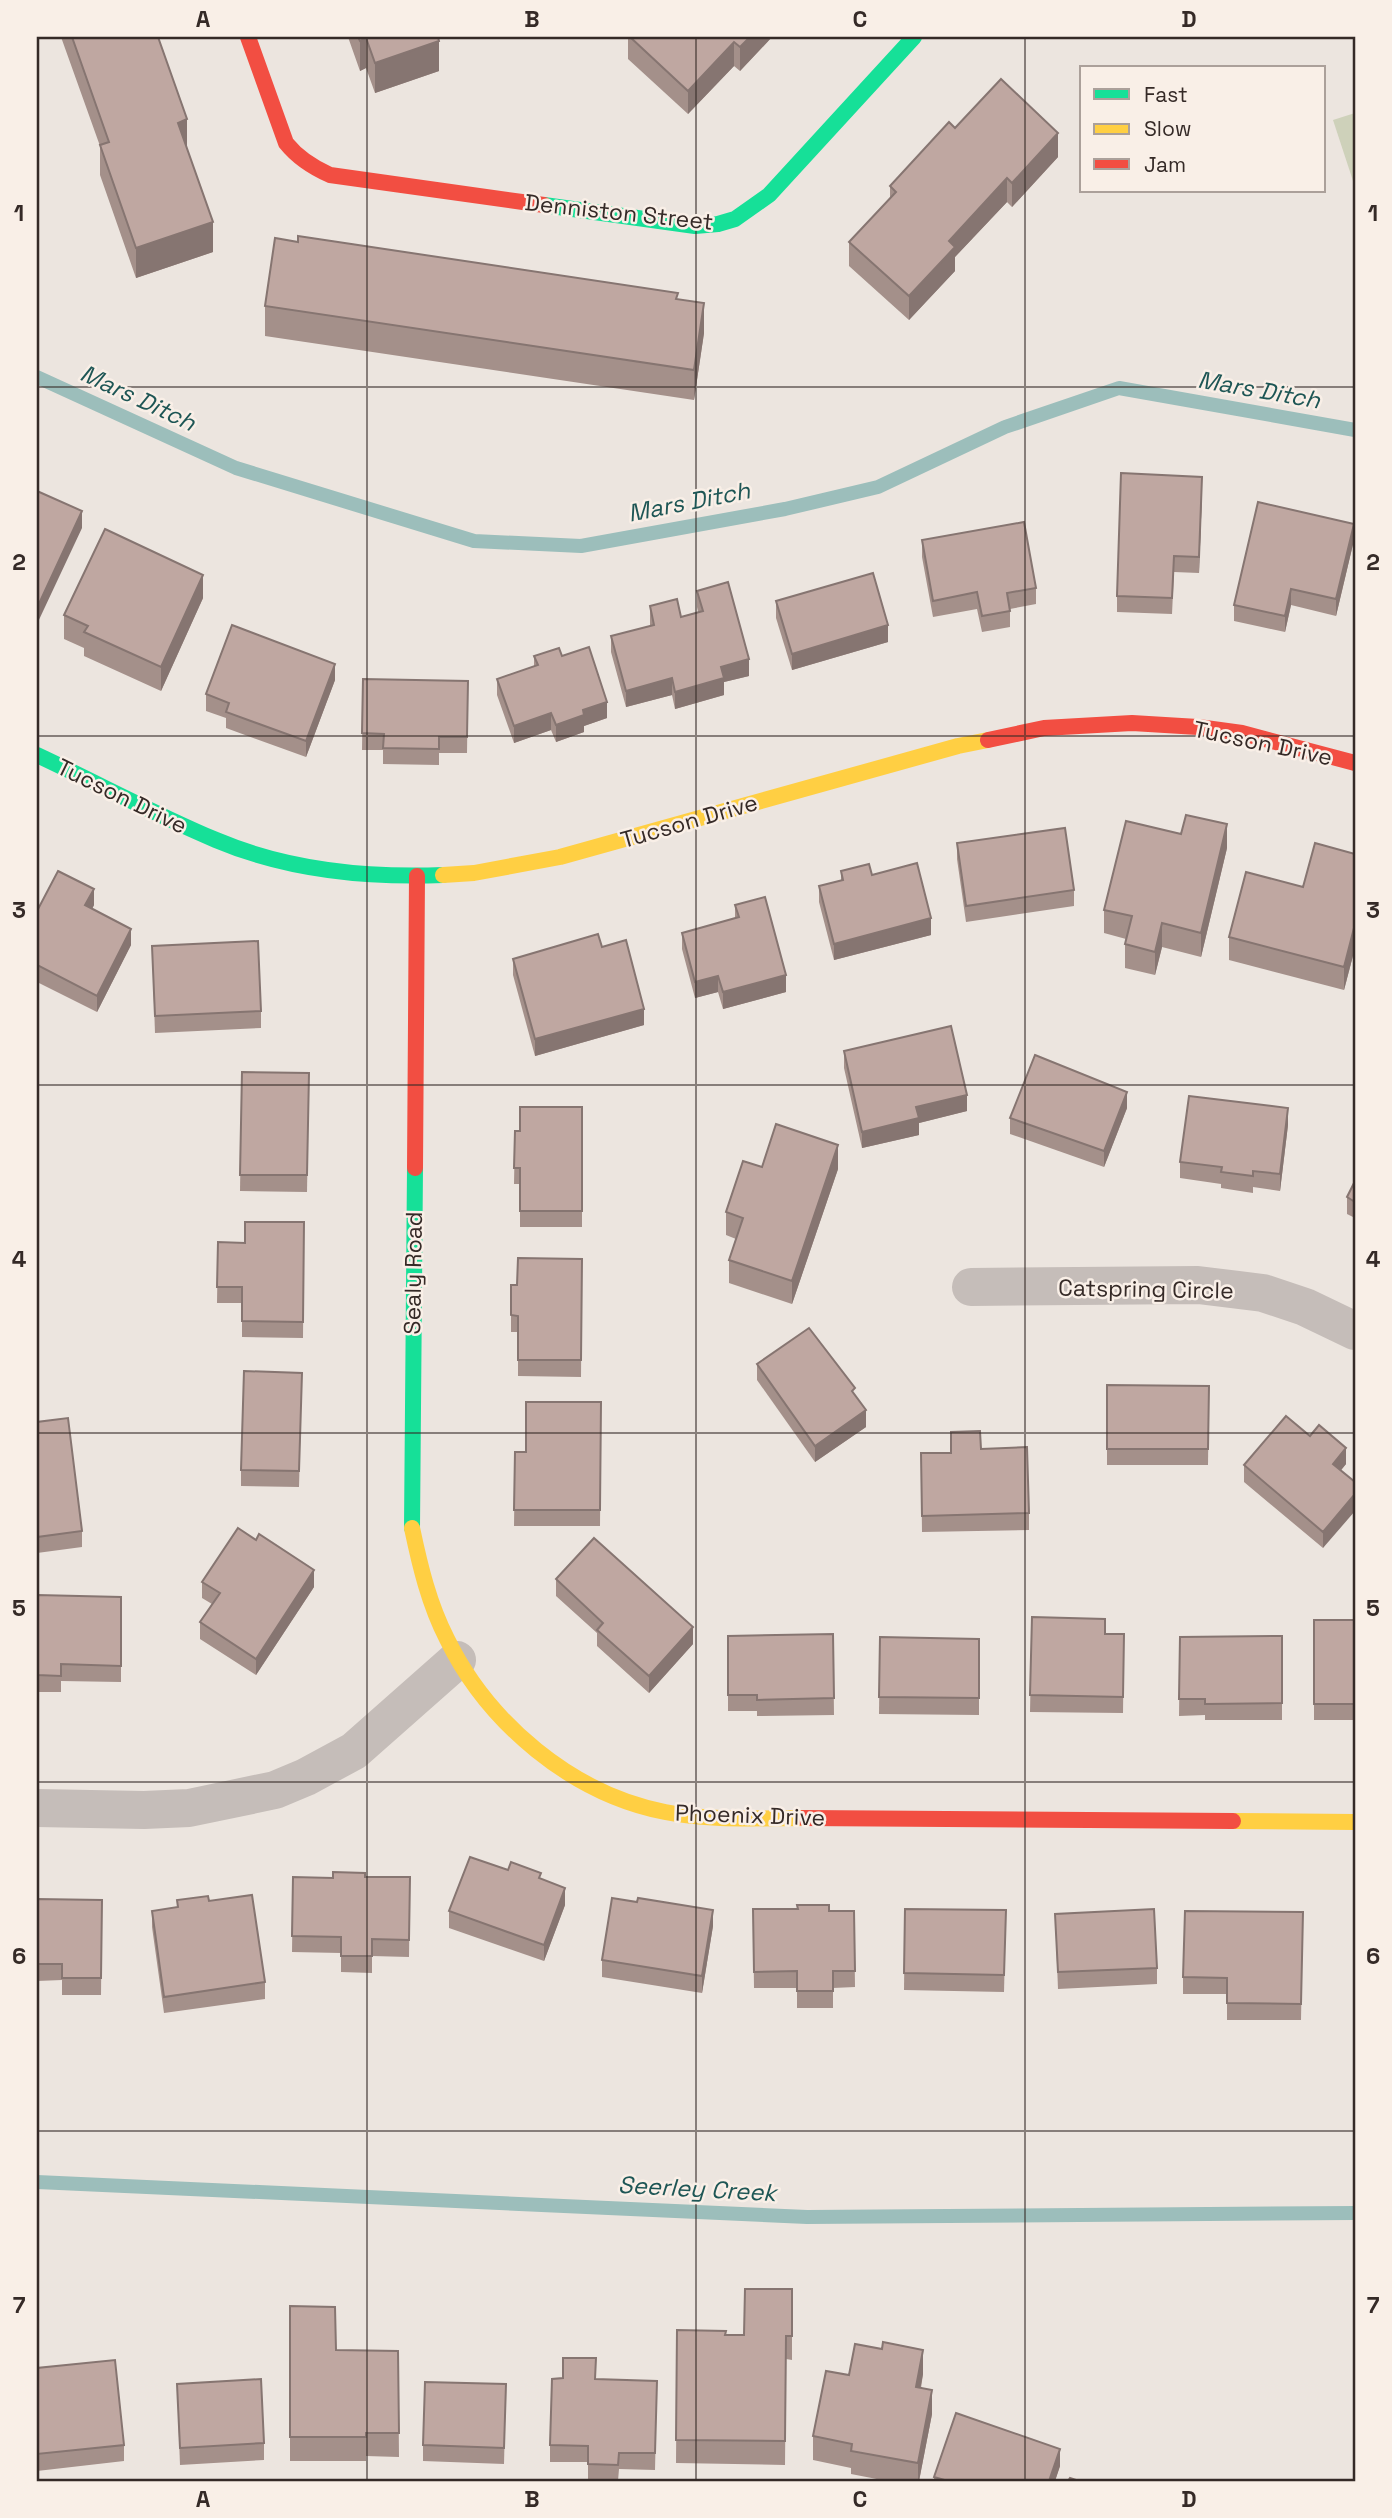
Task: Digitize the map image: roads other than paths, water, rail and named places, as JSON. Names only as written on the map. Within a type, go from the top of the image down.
[{"type":"street","name":"Denniston Street","points":[[247,37],[283,136],[294,155],[307,165],[330,175],[695,226],[717,226],[745,215],[769,195],[914,37]]},
{"type":"street","name":"Tucson Drive","points":[[37,755],[218,841],[327,870],[395,877],[474,873],[560,858],[958,746],[1044,728],[1121,723],[1198,727],[1242,733],[1355,763]]},
{"type":"street","name":"Sealy Road","points":[[417,876],[412,1526],[418,1562],[428,1596],[440,1629],[457,1660]]},
{"type":"street","name":"Catspring Circle","points":[[971,1287],[1198,1285],[1263,1293],[1305,1307],[1355,1331]]},
{"type":"street","points":[[37,1808],[189,1808],[275,1790],[354,1751],[457,1660]]},
{"type":"street","name":"Phoenix Drive","points":[[457,1660],[470,1682],[498,1716],[546,1759],[604,1793],[667,1813],[732,1818],[1355,1822]]},
{"type":"waterway","name":"Mars Ditch","points":[[37,377],[236,468],[474,541],[581,546],[785,509],[878,487],[1005,427],[1119,388],[1355,430]]},
{"type":"waterway","name":"Seerley Creek","points":[[37,2182],[807,2217],[1355,2213]]}]
